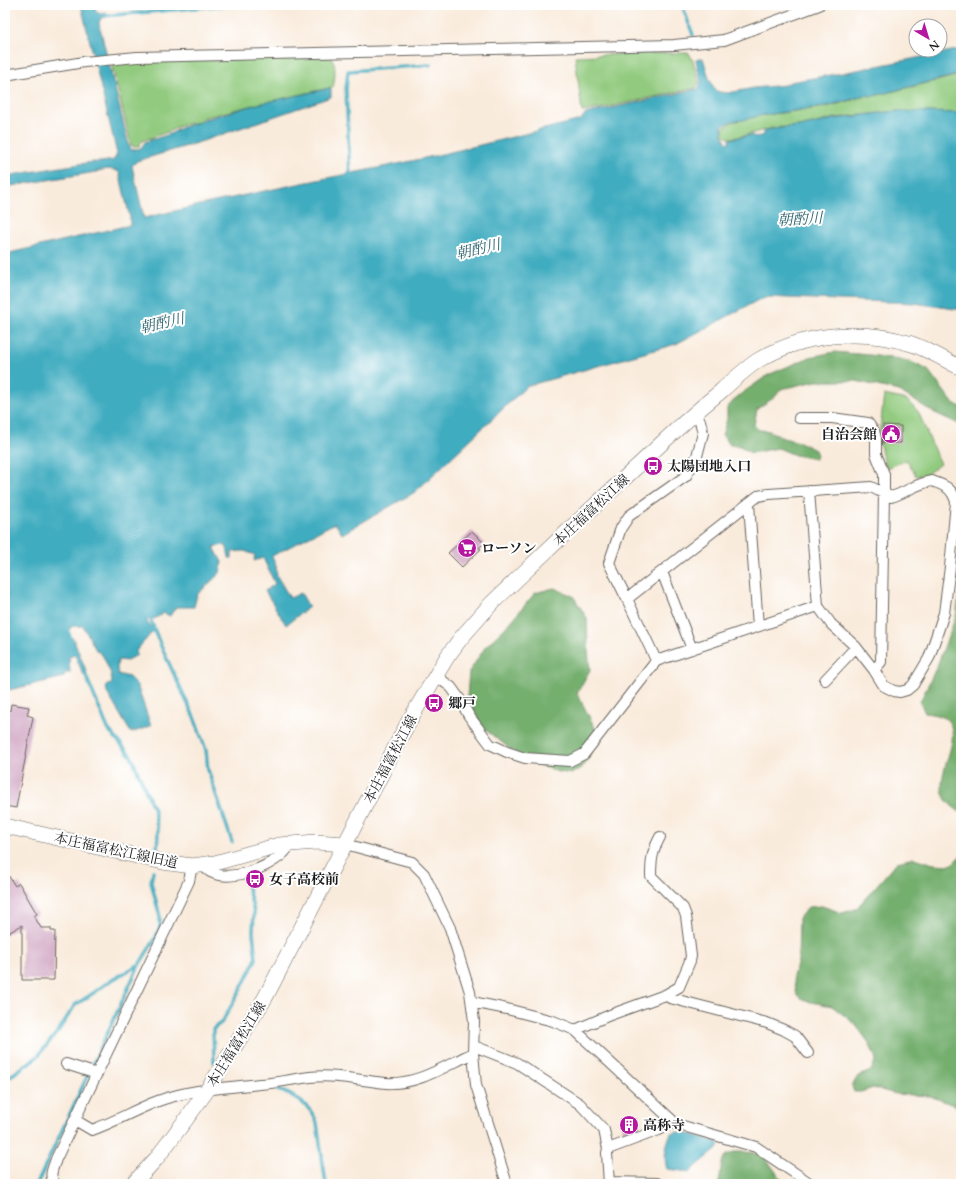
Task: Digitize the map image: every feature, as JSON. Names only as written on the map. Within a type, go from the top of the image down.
[{"type":"main road","name":"本庄福富松江線","points":[[132,1184],[156,1159],[208,1089],[265,998],[409,721],[461,638],[491,604],[694,413],[745,370],[758,361],[785,347],[816,338],[859,335],[896,340],[928,351],[961,368]]},
{"type":"main road","name":"本庄福富松江線旧道","points":[[5,826],[163,862],[198,865],[264,848],[290,844],[316,842],[345,844]]},
{"type":"street","points":[[5,75],[84,62],[137,56],[674,45],[724,40],[819,5]]},
{"type":"street","points":[[657,660],[609,563],[621,528],[629,516],[686,476],[692,466],[702,433],[700,422],[694,413]]},
{"type":"street","points":[[799,418],[832,418],[868,423],[874,431],[876,438],[876,454],[884,474],[881,662],[874,670]]},
{"type":"street","points":[[627,599],[758,496],[769,494],[871,486],[891,497],[922,482],[932,481],[945,486],[953,493],[956,502],[950,566],[944,613],[929,658],[913,685],[908,690],[900,692],[884,686],[874,670],[856,647],[831,624],[818,606],[808,491]]},
{"type":"street","points":[[749,504],[758,626]]},
{"type":"street","points":[[662,572],[692,649]]},
{"type":"street","points":[[436,676],[451,687],[469,716],[490,744],[525,758],[570,760],[584,754],[657,660],[818,606]]},
{"type":"street","points":[[825,680],[856,647]]},
{"type":"street","points":[[576,1030],[610,1015],[665,996],[680,987],[691,956],[686,916],[683,908],[651,876],[651,860],[660,837]]},
{"type":"street","points":[[345,844],[412,862],[424,874],[450,928],[472,1002],[474,1021],[473,1050],[476,1085],[507,1184]]},
{"type":"street","points":[[51,1182],[56,1159],[75,1120],[92,1073],[198,865]]},
{"type":"street","points":[[665,996],[767,1023],[795,1036],[808,1053]]},
{"type":"street","points":[[472,1002],[553,1021],[576,1030],[676,1124],[756,1147],[811,1184]]},
{"type":"street","points":[[75,1120],[92,1130],[158,1101],[185,1093],[311,1077],[325,1076],[386,1083],[403,1082],[417,1079],[473,1050],[517,1063],[580,1104],[604,1130],[608,1150],[609,1183],[657,1183]]},
{"type":"street","points":[[66,1064],[92,1073]]},
{"type":"street","points":[[608,1150],[659,1130],[673,1122]]},
{"type":"green space","points":[[689,53],[699,82],[696,88],[582,112],[575,56]]},
{"type":"green space","points":[[331,57],[335,67],[333,87],[202,118],[199,122],[182,125],[142,141],[139,146],[134,147],[131,145],[112,66],[121,63],[138,61]]},
{"type":"green space","points":[[961,75],[961,113],[896,111],[834,118],[809,125],[772,128],[739,137],[729,138],[724,135],[723,128],[732,122],[758,116],[827,107],[865,95],[873,96]]},
{"type":"green space","points":[[834,352],[870,355],[909,361],[928,370],[953,403],[961,407],[961,425],[933,412],[899,391],[856,381],[816,381],[781,389],[775,397],[757,409],[754,425],[759,430],[770,431],[783,438],[800,442],[815,450],[817,455],[815,459],[795,455],[778,448],[751,453],[740,446],[730,445],[722,435],[727,419],[727,408],[738,396],[768,375],[810,357]]},
{"type":"green space","points":[[884,395],[907,400],[918,411],[940,464],[927,474],[916,476],[907,460],[887,468],[882,455],[879,438]]},
{"type":"green space","points":[[961,580],[961,813],[946,800],[942,789],[942,779],[951,746],[951,726],[944,718],[925,713],[920,702],[937,666],[956,616]]},
{"type":"green space","points":[[554,588],[573,596],[587,618],[590,670],[577,693],[598,734],[589,757],[582,767],[571,774],[555,771],[522,758],[483,728],[467,697],[469,672],[486,646],[509,624],[535,593]]},
{"type":"green space","points":[[961,855],[961,1108],[930,1096],[896,1094],[873,1088],[861,1092],[854,1092],[852,1086],[858,1076],[871,1071],[876,1059],[869,1043],[855,1024],[832,1006],[806,1001],[797,995],[793,976],[798,961],[799,918],[808,907],[822,906],[842,913],[856,909],[897,862],[914,858],[934,864],[951,865]]},
{"type":"green space","points":[[734,1152],[753,1153],[764,1158],[786,1184],[718,1184],[723,1160],[726,1156]]},
{"type":"water","name":"朝酌川","points":[[81,5],[95,5],[96,11],[100,14],[106,13],[107,17],[101,18],[99,23],[129,146],[132,150],[141,148],[145,142],[170,134],[183,127],[202,120],[258,104],[331,88],[331,97],[197,143],[137,161],[132,166],[144,218],[250,194],[442,154],[581,120],[585,114],[698,89],[701,82],[696,60],[703,58],[709,78],[715,90],[728,93],[754,88],[785,85],[790,82],[916,58],[948,58],[948,52],[961,49],[961,74],[873,96],[865,95],[827,106],[732,121],[722,126],[724,137],[728,143],[730,139],[751,135],[756,137],[764,135],[763,131],[772,129],[809,125],[834,119],[896,111],[961,113],[961,310],[914,303],[764,297],[676,344],[527,386],[415,492],[342,534],[335,523],[272,556],[276,566],[277,576],[290,598],[301,593],[309,607],[286,625],[265,591],[275,584],[263,558],[254,561],[255,555],[244,551],[232,552],[232,558],[229,558],[227,548],[224,545],[214,547],[222,562],[220,573],[197,595],[194,607],[176,607],[170,616],[164,613],[154,619],[149,616],[147,622],[155,629],[136,651],[137,655],[127,661],[118,660],[118,674],[129,677],[137,685],[151,726],[131,733],[107,693],[106,685],[112,684],[111,674],[103,656],[96,650],[83,626],[73,626],[67,631],[74,640],[87,673],[83,674],[75,655],[69,657],[70,673],[65,673],[64,677],[5,691],[5,254],[130,225],[130,218],[119,172],[110,169],[5,187],[5,176],[92,162],[114,160],[117,154]]},
{"type":"water","points":[[683,1132],[718,1142],[720,1147],[689,1172],[667,1169],[665,1160],[666,1146],[671,1133]]},
{"type":"building","name":"自治会館","points":[[883,425],[901,426],[901,443],[883,443]]},
{"type":"building","name":"ローソン","points":[[472,531],[484,543],[479,548],[481,549],[462,567],[448,553]]},
{"type":"building","points":[[11,704],[29,707],[27,715],[33,717],[16,808],[5,806],[5,710],[10,711]]},
{"type":"building","points":[[5,870],[15,886],[19,883],[37,914],[34,916],[41,928],[51,928],[51,931],[55,931],[54,980],[22,980],[22,925],[5,935]]},
{"type":"building","name":"高称寺","points":[[636,1120],[637,1131],[625,1135],[625,1133],[623,1133],[622,1123],[624,1123],[624,1121]]},
{"type":"waterway","points":[[103,16],[217,6],[250,5]]},
{"type":"waterway","points":[[682,5],[693,35]]},
{"type":"waterway","points":[[350,178],[346,89],[348,71],[430,65]]},
{"type":"waterway","points":[[148,613],[160,644],[194,717],[206,750],[208,770],[232,842]]},
{"type":"waterway","points":[[66,626],[71,639]]},
{"type":"waterway","points":[[83,669],[108,729],[131,756],[154,810],[158,831],[157,853]]},
{"type":"waterway","points":[[37,1184],[139,965],[155,939],[160,927],[160,917],[151,882],[153,871]]},
{"type":"waterway","points":[[214,1062],[213,1029],[222,1022],[256,959],[253,933],[254,912],[247,884]]},
{"type":"waterway","points":[[5,1080],[37,1057],[59,1030],[75,1005],[107,983],[138,965]]},
{"type":"waterway","points":[[277,1090],[302,1102],[315,1117],[326,1184]]},
{"type":"place","name":"自治会館","points":[[891,434]]},
{"type":"place","name":"太陽団地入口","points":[[653,466]]},
{"type":"place","name":"ローソン","points":[[467,548]]},
{"type":"place","name":"郷戸","points":[[434,703]]},
{"type":"place","name":"女子高校前","points":[[255,879]]},
{"type":"place","name":"高称寺","points":[[629,1125]]}]
